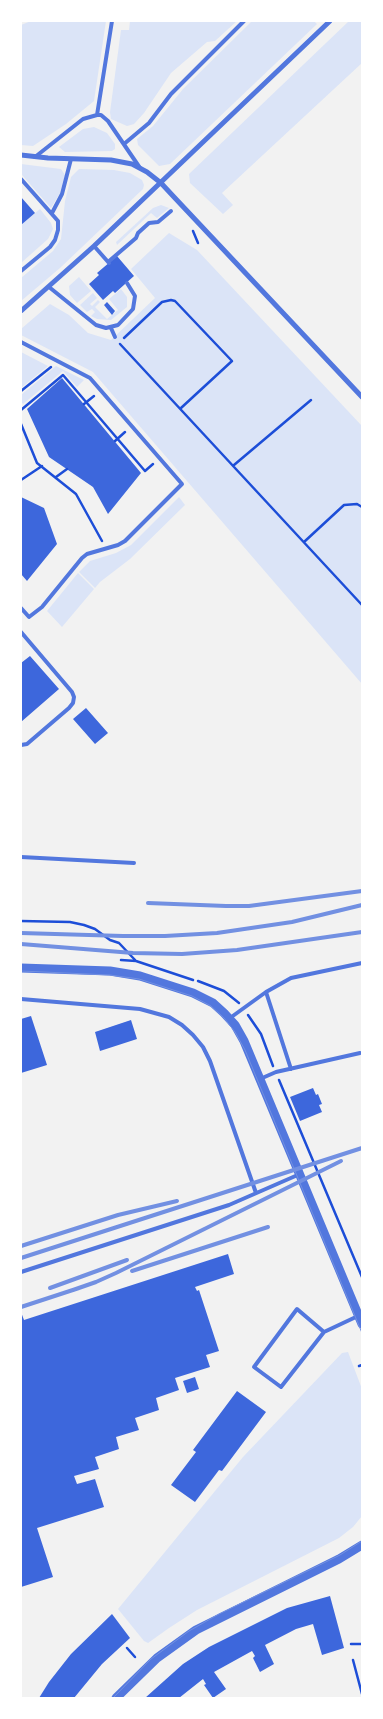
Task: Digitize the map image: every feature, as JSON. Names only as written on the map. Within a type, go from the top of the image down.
[{"type":"street","points":[[21,311],[94,246],[330,21]]},
{"type":"street","points":[[21,155],[110,160],[132,164],[140,168],[161,183],[362,397]]},
{"type":"street","points":[[21,968],[114,972],[143,976],[201,997],[220,1008],[230,1019],[244,1041],[361,1318]]},
{"type":"street","points":[[116,1698],[157,1658],[196,1630],[339,1559],[362,1545]]},
{"type":"lane","points":[[97,115],[112,21]]},
{"type":"lane","points":[[124,144],[149,123],[171,94],[244,21]]},
{"type":"lane","points":[[35,157],[84,119],[97,115],[108,121],[140,168]]},
{"type":"lane","points":[[52,213],[62,194],[71,159]]},
{"type":"lane","points":[[21,179],[58,221],[55,240],[50,247],[21,271]]},
{"type":"lane","points":[[94,246],[108,262],[136,238],[138,233],[149,223],[158,222],[171,211]]},
{"type":"lane","points":[[49,287],[96,325],[111,328],[122,320],[134,305],[135,296],[127,283]]},
{"type":"lane","points":[[111,328],[115,337]]},
{"type":"lane","points":[[21,342],[90,378],[182,484],[125,541],[118,546],[87,554],[82,558],[42,607],[29,617],[21,608]]},
{"type":"lane","points":[[21,632],[72,692],[74,697],[73,703],[69,708],[27,744],[21,745]]},
{"type":"lane","points":[[21,857],[134,863]]},
{"type":"lane","points":[[230,1019],[266,992],[291,978],[362,963]]},
{"type":"lane","points":[[266,992],[291,1069]]},
{"type":"lane","points":[[21,999],[140,1009],[169,1017],[182,1025],[198,1041],[210,1061],[256,1194]]},
{"type":"lane","points":[[260,1079],[276,1072],[360,1053]]},
{"type":"lane","points":[[21,1272],[228,1205],[300,1174]]},
{"type":"lane","points":[[324,1332],[297,1309],[254,1367],[282,1387],[324,1332],[361,1318]]},
{"type":"path","points":[[181,408],[232,361],[175,301],[166,300],[119,343],[362,605]]},
{"type":"path","points":[[21,391],[52,366],[44,362]]},
{"type":"path","points":[[21,410],[63,374],[116,440],[145,471],[160,458]]},
{"type":"path","points":[[85,403],[100,390]]},
{"type":"path","points":[[234,465],[311,400]]},
{"type":"path","points":[[21,424],[37,463],[76,494],[106,548]]},
{"type":"path","points":[[116,440],[132,426]]},
{"type":"path","points":[[21,480],[42,466]]},
{"type":"path","points":[[55,477],[67,469]]},
{"type":"path","points":[[304,542],[344,505],[357,504],[362,507]]},
{"type":"path","points":[[21,921],[70,922],[84,925],[119,943],[136,961]]},
{"type":"path","points":[[119,960],[136,961],[224,991],[243,1008],[260,1034],[362,1277]]},
{"type":"path","points":[[351,1644],[362,1644]]},
{"type":"path","points":[[127,1648],[135,1657]]},
{"type":"path","points":[[353,1660],[362,1694]]},
{"type":"shaded area","points":[[31,21],[106,21],[94,101],[66,124],[33,146],[21,145],[21,25]]},
{"type":"shaded area","points":[[130,21],[237,21],[215,41],[207,42],[171,73],[144,113],[134,124],[127,126],[111,119],[110,112],[121,30],[129,30]]},
{"type":"shaded area","points":[[252,21],[314,21],[317,24],[170,164],[159,166],[138,145],[137,139],[153,126],[183,89]]},
{"type":"shaded area","points":[[349,21],[362,21],[362,63],[222,193],[233,205],[223,214],[190,183],[189,174]]},
{"type":"shaded area","points":[[94,127],[107,133],[115,144],[115,149],[112,151],[65,152],[59,147],[83,129]]},
{"type":"shaded area","points":[[21,164],[61,169],[65,175],[60,193],[51,208],[22,175]]},
{"type":"shaded area","points":[[79,169],[114,170],[130,173],[142,180],[143,189],[60,268],[21,301],[21,278],[53,251],[61,239],[65,201],[71,177]]},
{"type":"shaded area","points":[[161,205],[169,208],[157,218],[151,213],[117,245],[116,242],[153,208]]},
{"type":"shaded area","points":[[40,209],[51,223],[53,229],[48,239],[21,263],[21,225]]},
{"type":"shaded area","points":[[169,233],[197,250],[362,426],[362,684],[93,372],[21,335],[21,329],[50,304],[69,315],[88,333],[111,340],[155,298],[131,269]]},
{"type":"shaded area","points":[[79,277],[91,291],[77,303],[70,295],[69,286]]},
{"type":"shaded area","points":[[121,289],[127,297],[127,307],[111,320],[97,319],[91,316],[95,312],[92,309],[87,312],[80,305],[93,293],[97,298],[90,304],[92,306],[98,300],[100,302],[95,307],[107,319],[118,310],[109,299]]},
{"type":"shaded area","points":[[21,352],[48,366],[21,388]]},
{"type":"shaded area","points":[[56,366],[84,380],[77,387],[63,371],[23,404],[21,395]]},
{"type":"shaded area","points":[[179,497],[185,505],[130,559],[95,588],[79,572],[90,561],[116,553],[131,545]]},
{"type":"shaded area","points":[[78,573],[94,589],[62,627],[47,611]]},
{"type":"shaded area","points":[[348,1352],[362,1389],[362,1516],[353,1527],[339,1538],[197,1610],[148,1643],[144,1641],[118,1609],[243,1457],[342,1353]]},
{"type":"building","points":[[21,197],[35,213],[21,225]]},
{"type":"building","points":[[117,256],[134,276],[115,293],[113,291],[103,300],[89,284],[99,275],[97,273]]},
{"type":"building","points":[[107,302],[115,311],[112,315],[104,305]]},
{"type":"building","points":[[62,378],[141,473],[108,514],[93,487],[49,457],[27,409]]},
{"type":"building","points":[[21,497],[44,508],[57,544],[27,581],[21,574]]},
{"type":"building","points":[[30,656],[59,689],[21,722],[21,663]]},
{"type":"building","points":[[86,708],[108,733],[95,744],[73,719]]},
{"type":"building","points":[[31,1016],[47,1065],[21,1073],[21,1019]]},
{"type":"building","points":[[131,1020],[137,1039],[100,1051],[95,1032]]},
{"type":"building","points":[[313,1088],[322,1104],[319,1105],[322,1112],[300,1121],[290,1097]]},
{"type":"building","points":[[228,1254],[234,1274],[195,1287],[197,1291],[199,1290],[219,1351],[206,1355],[210,1367],[175,1378],[179,1390],[156,1398],[159,1410],[135,1418],[139,1430],[116,1437],[119,1449],[95,1457],[99,1469],[74,1476],[77,1484],[95,1479],[104,1507],[37,1528],[53,1577],[21,1587],[21,1312],[24,1320]]},
{"type":"building","points":[[195,1377],[199,1389],[187,1393],[183,1381]]},
{"type":"building","points":[[237,1391],[266,1412],[222,1471],[219,1470],[195,1502],[171,1485],[196,1452],[193,1450]]},
{"type":"building","points":[[330,1596],[344,1648],[322,1655],[313,1624],[296,1629],[265,1645],[274,1664],[260,1672],[253,1658],[255,1656],[252,1651],[214,1672],[226,1689],[213,1698],[204,1685],[206,1684],[203,1679],[179,1698],[145,1698],[183,1664],[209,1647],[287,1608]]},
{"type":"building","points":[[112,1614],[130,1638],[102,1664],[74,1698],[39,1698],[71,1654]]},
{"type":"tram line","points":[[21,971],[110,975],[139,979],[192,996],[211,1006],[224,1018],[235,1032],[245,1050],[362,1333]]},
{"type":"tram line","points":[[113,1698],[151,1659],[189,1631],[219,1614],[340,1555],[362,1541]]},
{"type":"railway","points":[[148,903],[249,906],[362,891]]},
{"type":"railway","points":[[21,933],[123,936],[217,933],[292,922],[362,905]]},
{"type":"railway","points":[[21,944],[133,953],[182,954],[237,950],[362,932]]},
{"type":"railway","points":[[21,1258],[362,1148]]},
{"type":"railway","points":[[73,1290],[116,1273],[341,1161]]},
{"type":"railway","points":[[21,1246],[118,1215],[177,1201]]},
{"type":"railway","points":[[132,1271],[268,1227]]},
{"type":"railway","points":[[50,1288],[127,1260]]},
{"type":"railway","points":[[21,1307],[79,1288]]}]
